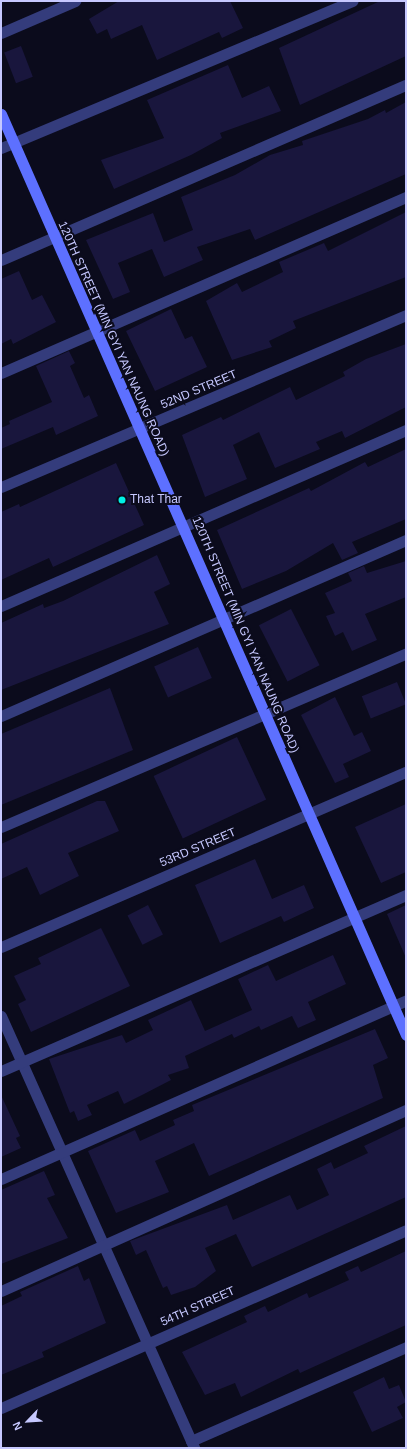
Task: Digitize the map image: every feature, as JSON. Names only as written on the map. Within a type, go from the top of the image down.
[{"type":"main road","name":"120TH STREET (MIN GYI YAN NAUNG ROAD)","points":[[1,114],[95,332],[184,527],[307,815],[406,1035]]},
{"type":"street","points":[[1,33],[75,1]]},
{"type":"street","points":[[1,148],[353,1]]},
{"type":"street","points":[[1,260],[406,85]]},
{"type":"street","points":[[1,373],[406,197]]},
{"type":"street","name":"52ND STREET","points":[[1,487],[139,430],[406,315]]},
{"type":"street","points":[[1,606],[406,430]]},
{"type":"street","points":[[1,716],[223,618],[406,540]]},
{"type":"street","points":[[1,827],[406,653]]},
{"type":"street","name":"53RD STREET","points":[[1,947],[406,772]]},
{"type":"street","points":[[1,1071],[354,919],[406,895]]},
{"type":"street","points":[[1,1180],[406,1000]]},
{"type":"street","points":[[1,1016],[105,1246],[192,1445],[406,1347]]},
{"type":"street","points":[[1,1291],[105,1246],[406,1110]]},
{"type":"street","name":"54TH STREET","points":[[1,1408],[406,1230]]},
{"type":"building","points":[[119,1],[230,1],[243,28],[222,38],[219,32],[157,60],[142,25],[111,39],[107,29],[97,34],[89,19]]},
{"type":"building","points":[[380,1],[406,1],[406,56],[300,105],[279,48]]},
{"type":"building","points":[[21,46],[33,77],[16,83],[4,52]]},
{"type":"building","points":[[228,65],[242,98],[269,86],[281,111],[220,133],[222,138],[191,155],[114,189],[101,160],[164,138],[147,100]]},
{"type":"building","points":[[406,102],[406,174],[255,240],[250,229],[197,247],[203,260],[164,277],[152,249],[118,263],[130,292],[113,299],[86,240],[153,213],[164,242],[193,230],[181,197],[235,175],[270,155],[303,145],[302,141],[368,119],[385,110],[386,113]]},
{"type":"building","points":[[406,212],[406,277],[293,321],[296,328],[269,341],[272,347],[232,360],[206,301],[237,283],[242,292],[283,272],[279,262],[324,243],[328,251]]},
{"type":"building","points":[[19,271],[32,300],[42,295],[56,322],[13,344],[11,339],[1,344],[1,279]]},
{"type":"building","points":[[171,309],[185,339],[192,336],[207,367],[155,391],[126,331]]},
{"type":"building","points":[[406,344],[406,407],[345,438],[342,431],[316,442],[320,449],[275,468],[259,432],[233,445],[247,479],[205,497],[182,435],[221,417],[223,420],[290,387],[296,400],[345,376],[343,372],[366,359]]},
{"type":"building","points":[[69,351],[75,363],[70,366],[84,398],[89,395],[98,416],[56,435],[53,427],[1,449],[1,428],[10,424],[9,421],[52,402],[36,366]]},
{"type":"building","points":[[406,449],[406,519],[352,542],[358,553],[342,560],[333,543],[286,571],[242,589],[217,530],[309,488],[311,491],[365,462],[368,467]]},
{"type":"building","points":[[116,463],[144,525],[53,567],[49,558],[1,580],[1,512],[19,504],[20,507]]},
{"type":"building","points":[[157,555],[170,584],[154,592],[169,624],[1,690],[1,623],[43,604],[44,608],[63,601]]},
{"type":"building","points":[[406,561],[406,597],[365,614],[377,640],[352,651],[343,632],[335,636],[326,616],[335,613],[325,593],[352,581],[348,573],[364,566],[367,573]]},
{"type":"building","points":[[291,609],[320,665],[288,681],[259,625]]},
{"type":"building","points":[[198,647],[212,678],[168,698],[154,667]]},
{"type":"building","points":[[397,682],[406,704],[371,718],[362,696]]},
{"type":"building","points":[[110,688],[133,750],[1,805],[1,734]]},
{"type":"building","points":[[335,697],[354,736],[362,732],[371,751],[343,764],[349,777],[335,783],[301,715]]},
{"type":"building","points":[[237,737],[266,800],[183,838],[154,776]]},
{"type":"building","points":[[97,801],[105,801],[119,831],[68,853],[79,876],[40,895],[27,867],[1,879],[1,844]]},
{"type":"building","points":[[406,804],[406,872],[381,883],[355,827]]},
{"type":"building","points":[[255,859],[272,899],[304,885],[314,908],[284,922],[281,916],[220,943],[195,885]]},
{"type":"building","points":[[148,905],[163,934],[142,945],[128,915]]},
{"type":"building","points":[[406,905],[406,958],[387,914]]},
{"type":"building","points":[[101,928],[130,986],[31,1032],[18,1004],[26,1000],[14,976],[41,964],[38,958]]},
{"type":"building","points":[[333,955],[346,984],[308,1002],[316,1020],[298,1028],[292,1016],[261,1030],[259,1026],[234,1038],[232,1034],[185,1056],[189,1068],[168,1075],[171,1080],[124,1104],[118,1091],[87,1105],[92,1115],[78,1121],[74,1111],[70,1113],[49,1059],[122,1035],[126,1043],[153,1030],[148,1020],[191,1000],[205,1031],[252,1010],[238,979],[268,965],[276,981]]},
{"type":"building","points":[[375,1029],[388,1058],[373,1065],[383,1098],[209,1176],[194,1143],[155,1161],[169,1192],[116,1213],[88,1151],[135,1130],[140,1141],[175,1125],[173,1120],[194,1111],[192,1105]]},
{"type":"building","points":[[1,1095],[20,1136],[16,1138],[21,1148],[1,1157]]},
{"type":"building","points":[[406,1126],[406,1197],[252,1267],[236,1234],[205,1248],[216,1271],[195,1287],[171,1295],[167,1286],[163,1288],[146,1250],[136,1255],[130,1241],[227,1205],[233,1220],[290,1195],[297,1210],[329,1195],[317,1169],[331,1162],[334,1169],[368,1153],[364,1146]]},
{"type":"building","points":[[44,1171],[55,1195],[47,1198],[68,1238],[1,1264],[1,1190]]},
{"type":"building","points":[[406,1251],[406,1325],[300,1373],[298,1369],[241,1397],[235,1383],[205,1395],[182,1352],[247,1322],[244,1316],[265,1306],[268,1312],[307,1293],[309,1298],[349,1280],[345,1272],[358,1266],[361,1272]]},
{"type":"building","points":[[78,1266],[84,1281],[89,1278],[106,1323],[42,1352],[44,1357],[1,1375],[1,1306],[22,1296],[20,1292]]},
{"type":"building","points":[[384,1377],[389,1389],[399,1385],[406,1402],[397,1407],[403,1418],[372,1432],[353,1392]]},
{"type":"place","name":"That Thar","points":[[122,500]]}]
